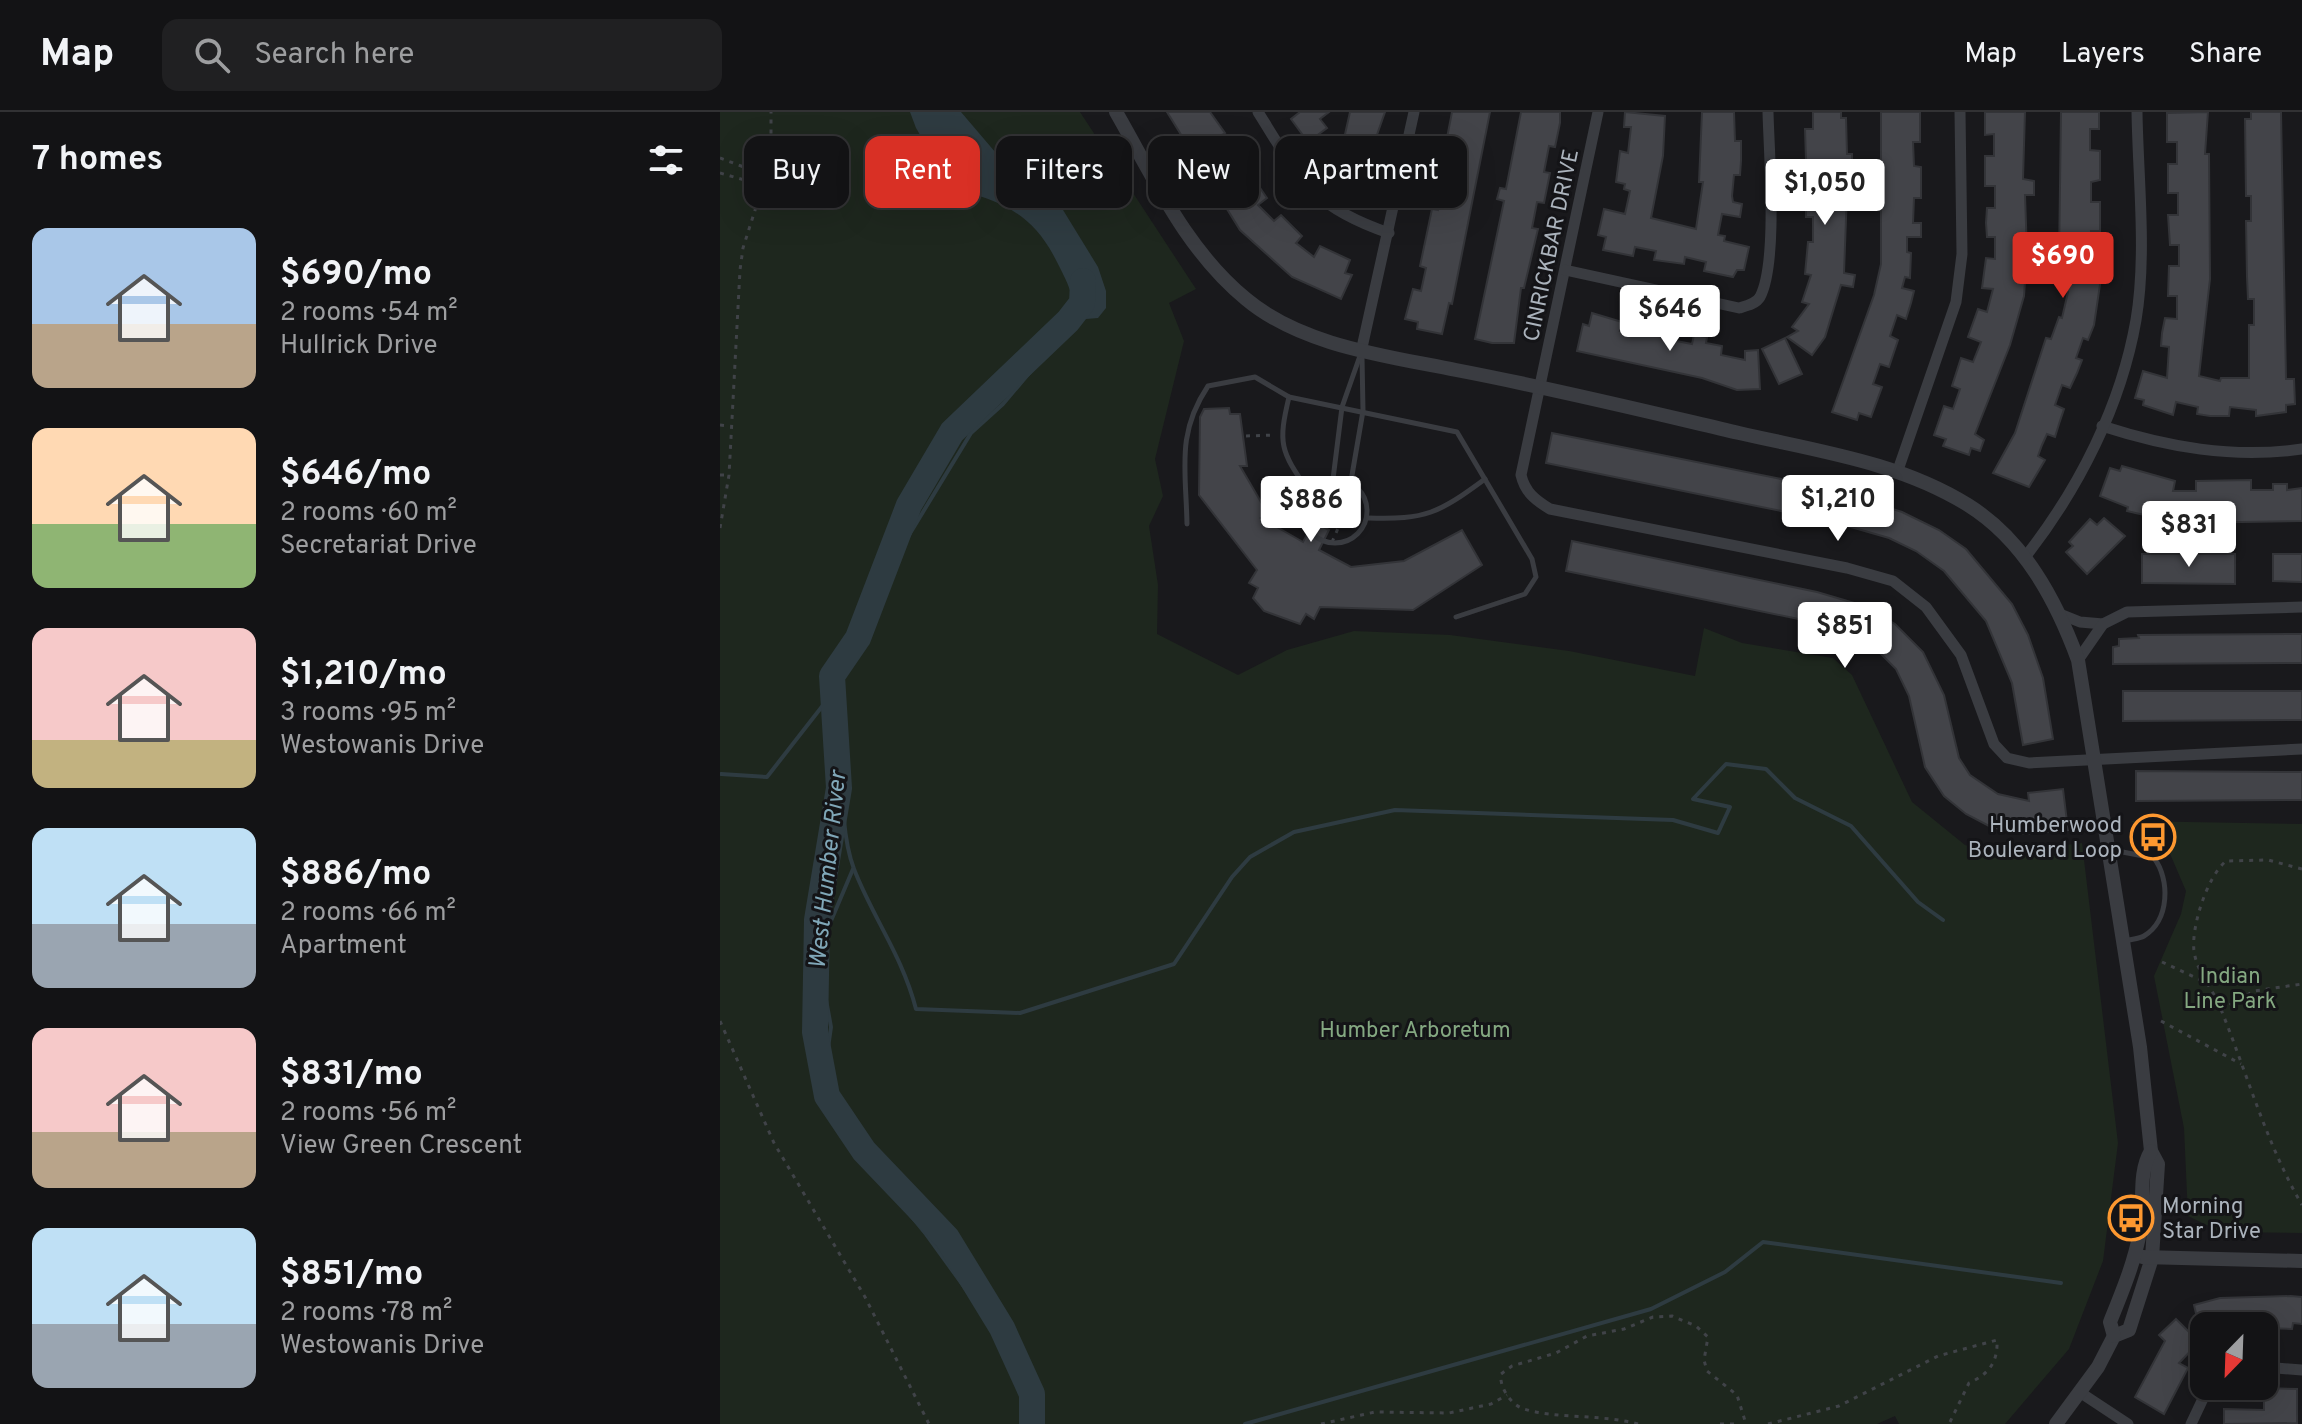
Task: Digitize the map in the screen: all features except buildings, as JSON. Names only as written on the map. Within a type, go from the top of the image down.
[{"type":"street","points":[[1116,112],[1194,248],[1248,301],[1312,336],[1361,352],[1540,386],[1898,470],[1970,506],[2026,556],[2060,614],[2078,660],[2111,849],[2151,1151],[2158,1164],[2152,1258],[2129,1330],[2114,1336],[2081,1393],[2056,1424]]},
{"type":"street","points":[[1258,112],[1299,177],[1318,197],[1336,212],[1389,233]]},
{"type":"street","points":[[1361,352],[1414,112]]},
{"type":"street","name":"CINRICKBAR DRIVE","points":[[1598,112],[1521,475],[1524,486],[1536,500],[1550,509],[1847,568],[1893,581],[1942,624],[1961,655],[1994,744],[2002,755],[2029,763],[2302,749]]},
{"type":"street","points":[[1565,270],[1722,306],[1739,308],[1755,302],[1761,295],[1769,251],[1768,112]]},
{"type":"street","points":[[1898,470],[1956,302],[1962,254],[1960,112]]},
{"type":"street","points":[[2026,556],[2062,509],[2102,426],[2120,379],[2136,319],[2137,112]]},
{"type":"street","points":[[2102,426],[2160,445],[2200,451],[2302,449]]},
{"type":"street","points":[[2078,660],[2103,624],[2127,612],[2302,607]]},
{"type":"street","points":[[2060,614],[2080,622],[2103,624]]},
{"type":"street","points":[[2114,1336],[2110,1322],[2135,1257],[2144,1206],[2143,1164],[2151,1151]]},
{"type":"street","points":[[2135,1257],[2302,1261]]},
{"type":"street","points":[[2278,1368],[2302,1370]]},
{"type":"street","points":[[2081,1393],[2128,1424]]},
{"type":"street","points":[[2191,1424],[2202,1400]]},
{"type":"lane","points":[[1333,479],[1342,407],[1361,352]]},
{"type":"lane","points":[[1351,481],[1363,411],[1361,352]]},
{"type":"lane","points":[[1187,524],[1185,433],[1194,407],[1208,386],[1255,377],[1289,397],[1457,432],[1532,559],[1536,577],[1525,594],[1456,617]]},
{"type":"lane","points":[[1289,397],[1280,435],[1289,463],[1308,490]]},
{"type":"lane","points":[[1325,478],[1351,481],[1368,502],[1368,518],[1355,538],[1339,544],[1313,537],[1302,518],[1308,490],[1325,478]]},
{"type":"lane","points":[[1368,518],[1410,519],[1444,509],[1485,479]]},
{"type":"lane","points":[[2111,849],[2154,858],[2165,885],[2165,900],[2156,922],[2145,935],[2124,941]]},
{"type":"path","points":[[771,112],[771,136]]},
{"type":"path","points":[[720,158],[744,167]]},
{"type":"path","points":[[720,173],[744,180]]},
{"type":"path","points":[[720,528],[729,475],[741,259],[755,208]]},
{"type":"path","points":[[720,425],[730,426]]},
{"type":"path","points":[[1246,436],[1280,435]]},
{"type":"path","points":[[720,475],[729,475]]},
{"type":"path","points":[[1308,528],[1320,516],[1329,499],[1333,479]]},
{"type":"path","points":[[1332,542],[1347,508],[1362,494]]},
{"type":"path","points":[[1329,499],[1347,508]]},
{"type":"path","points":[[1268,520],[1294,507],[1302,509]]},
{"type":"path","points":[[1320,516],[1338,524]]},
{"type":"path","points":[[2302,869],[2268,860],[2234,858],[2218,867],[2194,933],[2194,950],[2221,1010],[2278,1164],[2302,1205]]},
{"type":"path","points":[[2162,962],[2206,982]]},
{"type":"path","points":[[2221,1010],[2254,991],[2302,984]]},
{"type":"path","points":[[720,1021],[774,1143],[865,1297],[929,1424]]},
{"type":"path","points":[[2161,1021],[2241,1064]]},
{"type":"path","points":[[1638,1424],[1524,1409],[1505,1396],[1500,1377],[1512,1366],[1556,1353],[1587,1336],[1624,1329],[1638,1321],[1672,1316],[1696,1326],[1708,1337],[1704,1360],[1707,1371],[1737,1395],[1746,1424]]},
{"type":"path","points":[[1768,1424],[1839,1406],[1874,1385],[1938,1356],[1997,1340],[1995,1364],[1969,1383],[1949,1424]]},
{"type":"path","points":[[1321,1424],[1375,1412],[1427,1415],[1496,1402],[1505,1396]]},
{"type":"path","points":[[1720,1424],[1737,1424]]},
{"type":"green space","name":"Humber Arboretum","points":[[720,112],[1080,112],[1096,136],[996,136],[996,208],[1132,208],[1132,191],[1196,289],[1169,303],[1184,341],[1155,459],[1163,496],[1149,526],[1158,585],[1157,634],[1238,675],[1287,650],[1354,631],[1450,635],[1569,651],[1695,676],[1704,628],[1742,643],[1833,658],[1852,675],[1912,802],[1965,845],[1995,854],[2082,843],[2118,1143],[2103,1261],[2069,1349],[2005,1424],[1899,1424],[1895,1416],[1877,1424],[720,1424]]},
{"type":"green space","name":"Indian Line Park","points":[[2131,821],[2302,824],[2302,1233],[2221,1232],[2188,1216],[2184,1128],[2154,976],[2181,914],[2186,891],[2168,849]]},
{"type":"shaded area","points":[[910,112],[961,112],[996,153],[996,202],[980,196],[980,136],[921,136]]},
{"type":"shaded area","points":[[1008,208],[1062,208],[1098,267],[1106,291],[1106,308],[1098,318],[1074,320],[1072,297],[1047,245],[1037,231]]},
{"type":"waterway","name":"West Humber River","points":[[1032,1424],[1032,1394],[1002,1328],[947,1238],[864,1151],[827,1096],[815,1032],[817,920],[839,788],[832,676],[858,638],[909,505],[952,432],[1068,321],[1082,303],[1083,281]]},
{"type":"waterway","points":[[721,774],[767,777],[838,686],[895,558],[971,433],[1003,404],[1074,320]]},
{"type":"waterway","points":[[838,686],[836,711],[841,747],[843,809],[850,855],[903,971],[916,1009],[1020,1013],[1174,964],[1232,877],[1250,857],[1294,832],[1395,810],[1673,820],[1718,833],[1730,807],[1693,799],[1726,764],[1766,769],[1795,798],[1851,826],[1918,902],[1943,920]]},
{"type":"waterway","points":[[853,869],[811,968],[825,994],[831,1027],[825,1069],[832,1104],[870,1166],[926,1234],[1007,1346],[1023,1391],[1029,1424]]},
{"type":"waterway","points":[[1245,1424],[1651,1309],[1725,1272],[1763,1242],[2061,1283]]},
{"type":"place","name":"Humberwood Boulevard Loop","points":[[2153,837]]},
{"type":"place","name":"Morning Star Drive","points":[[2131,1218]]}]
